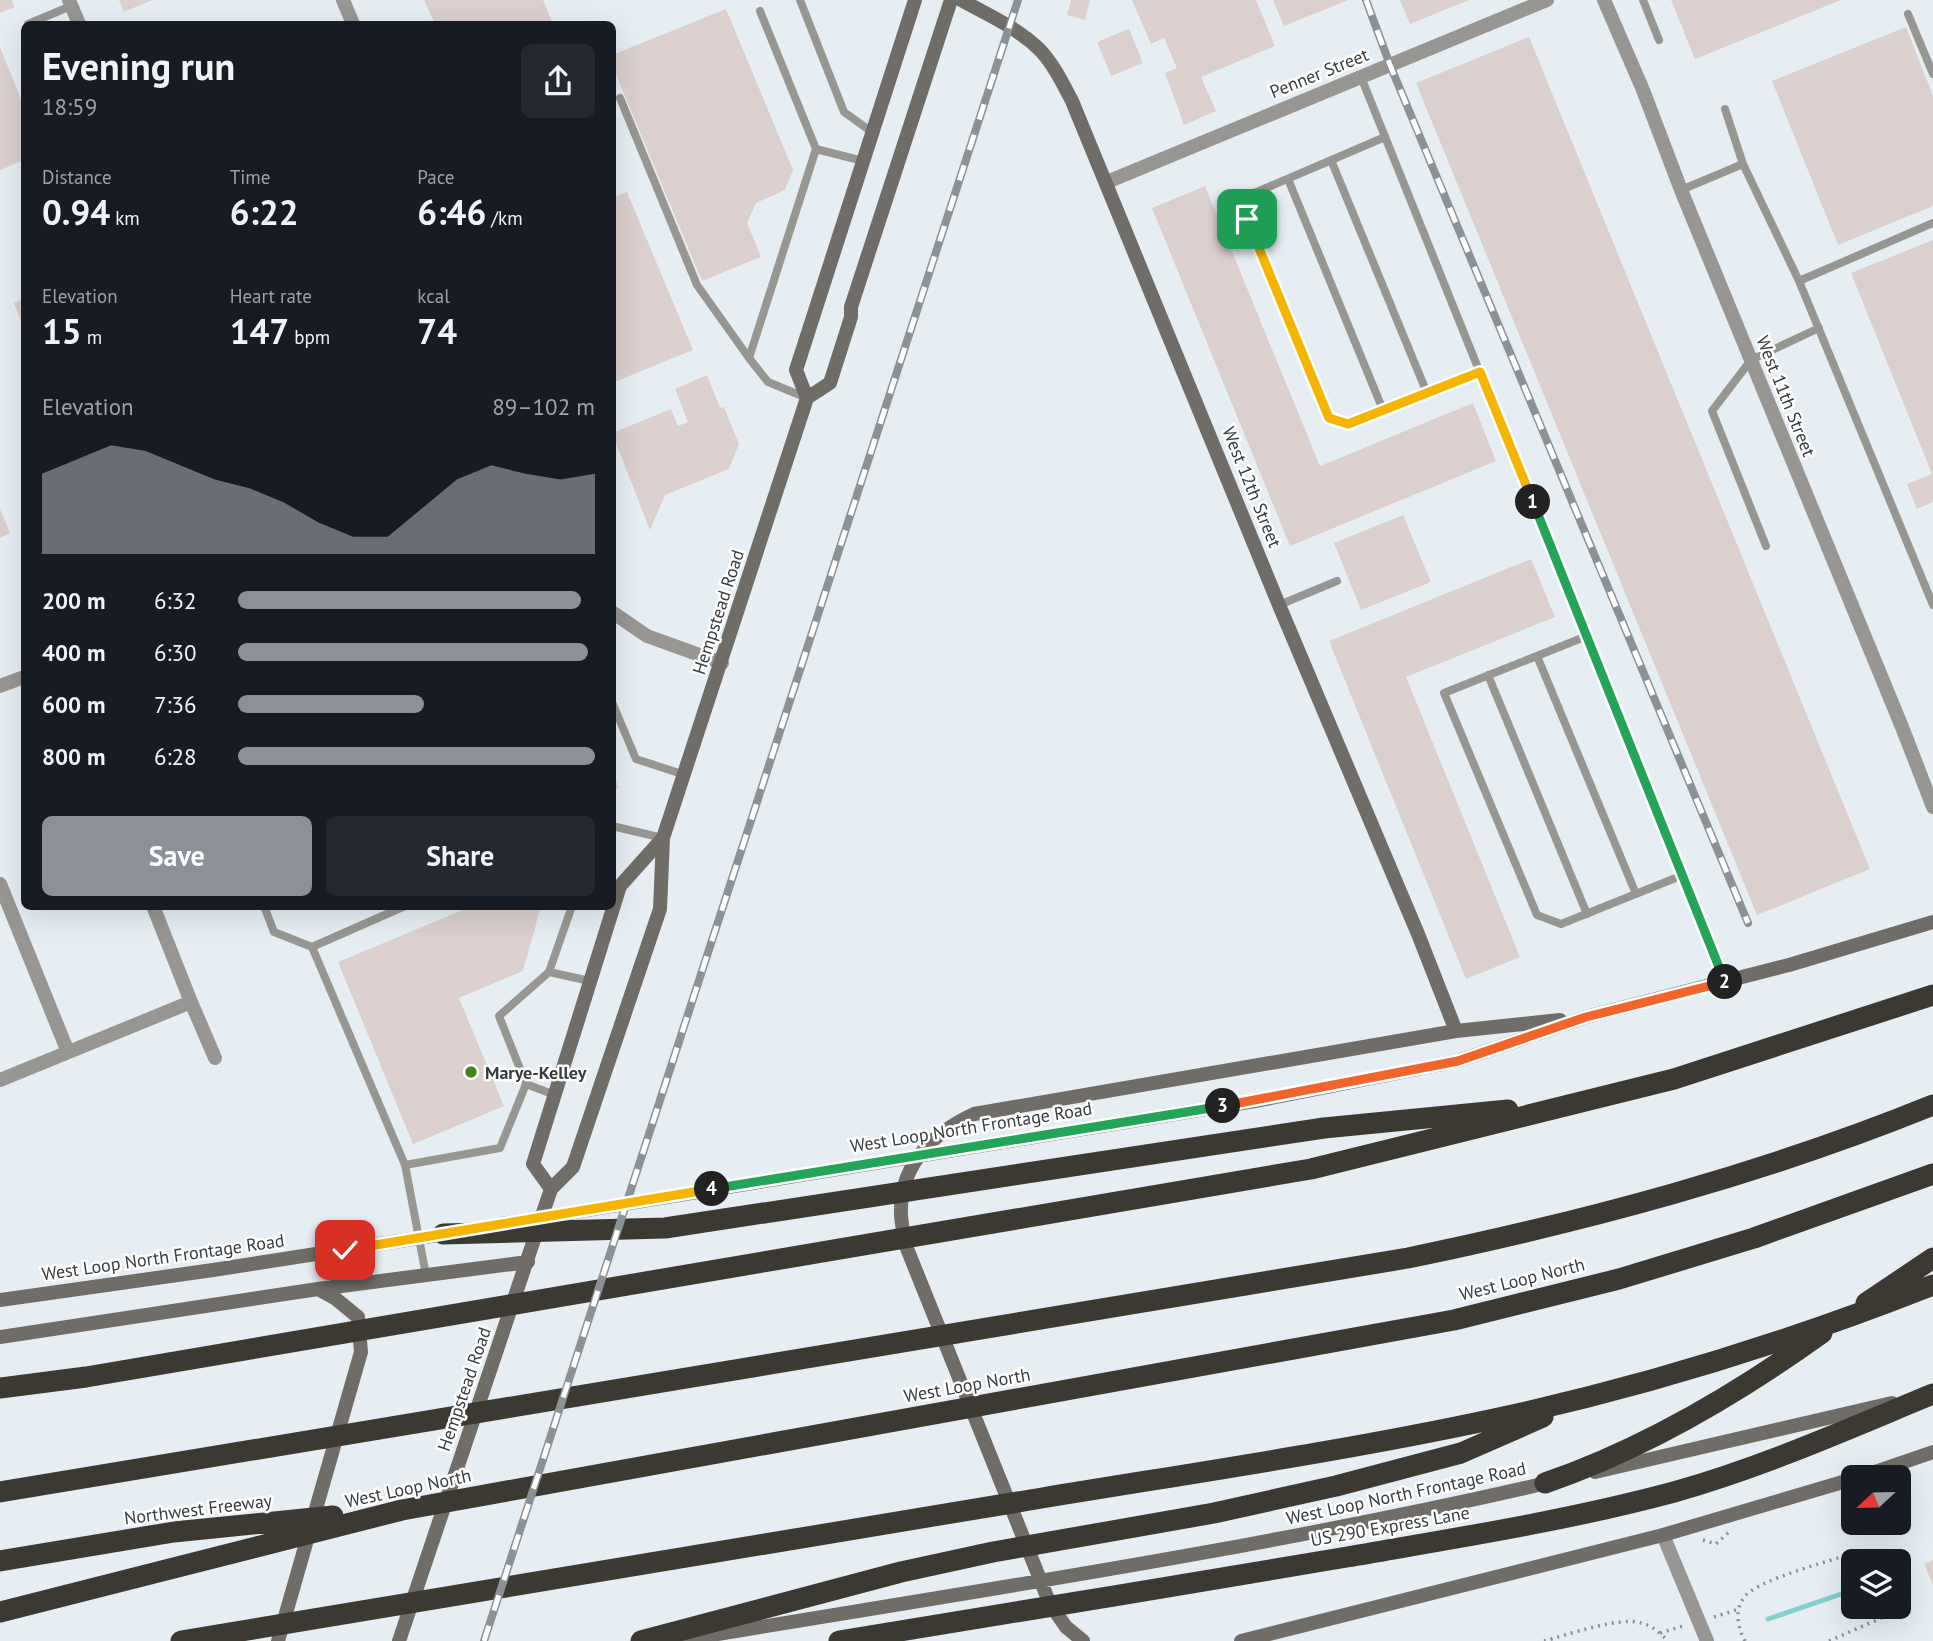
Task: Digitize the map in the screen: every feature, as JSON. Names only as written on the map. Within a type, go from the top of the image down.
[{"type":"highway","points":[[0,1388],[86,1377],[1311,1169],[1674,1079],[1933,995]]},
{"type":"highway","points":[[443,1234],[664,1228],[1324,1128],[1587,1102]]},
{"type":"highway","points":[[0,1492],[1408,1258],[1613,1212],[1764,1167],[1933,1105]]},
{"type":"highway","name":"West Loop North","points":[[0,1612],[402,1510],[1454,1320],[1619,1279],[1754,1238],[1933,1174]]},
{"type":"highway","points":[[1545,1483],[1607,1460],[1715,1402],[1805,1346],[1933,1258]]},
{"type":"highway","points":[[181,1641],[1394,1439],[1496,1419],[1668,1375],[1822,1327],[1933,1285]]},
{"type":"highway","points":[[641,1641],[914,1569],[1276,1500],[1398,1470],[1461,1453],[1596,1394]]},
{"type":"highway","name":"US 290 Express Lane","points":[[839,1641],[1275,1569],[1548,1522],[1602,1510],[1677,1491],[1768,1460],[1933,1394]]},
{"type":"highway","name":"Northwest Freeway","points":[[0,1561],[174,1532],[402,1510]]},
{"type":"main road","points":[[915,0],[796,370],[807,398],[830,383],[851,317],[851,307],[951,0]]},
{"type":"main road","name":"West 12th Street","points":[[961,0],[1025,37],[1055,69],[1072,101],[1456,1031]]},
{"type":"main road","name":"Hempstead Road","points":[[399,1641],[551,1189],[573,1167],[660,909],[663,838],[807,398]]},
{"type":"main road","name":"Hempstead Road","points":[[616,899],[620,886],[663,838]]},
{"type":"main road","name":"Hempstead Road","points":[[551,1189],[533,1164],[612,910]]},
{"type":"main road","name":"West Loop North Frontage Road","points":[[0,1300],[443,1234],[1261,1100],[1458,1061],[1586,1017],[1853,947],[1933,922]]},
{"type":"main road","points":[[1083,1641],[1066,1627],[1050,1604],[906,1246],[901,1208],[909,1171],[920,1153],[951,1125],[974,1114],[1456,1031],[1586,1017]]},
{"type":"main road","points":[[0,1337],[318,1289],[528,1262]]},
{"type":"main road","points":[[278,1641],[361,1352],[358,1317],[336,1299],[318,1289]]},
{"type":"main road","name":"West Loop North Frontage Road","points":[[675,1641],[1363,1524],[1933,1394]]},
{"type":"main road","points":[[1895,1465],[1933,1452]]},
{"type":"main road","points":[[1241,1641],[1662,1535],[1841,1483]]},
{"type":"street","points":[[342,0],[352,21]]},
{"type":"street","name":"Penner Street","points":[[1107,182],[1547,0]]},
{"type":"street","name":"West 11th Street","points":[[1604,0],[1643,90],[1681,190],[1933,807]]},
{"type":"street","points":[[70,3],[78,21]]},
{"type":"street","points":[[616,615],[647,636],[722,663]]},
{"type":"street","points":[[0,686],[21,678]]},
{"type":"street","points":[[0,884],[68,1052]]},
{"type":"street","points":[[155,910],[215,1058]]},
{"type":"street","points":[[0,1080],[191,1002]]},
{"type":"street","points":[[1662,1535],[1707,1641]]},
{"type":"lane","points":[[800,0],[844,113],[872,132]]},
{"type":"lane","points":[[1643,0],[1658,40]]},
{"type":"lane","points":[[34,21],[70,3]]},
{"type":"lane","points":[[749,358],[816,149],[760,11]]},
{"type":"lane","points":[[1909,14],[1933,74]]},
{"type":"lane","points":[[1361,77],[1725,982]]},
{"type":"lane","points":[[620,98],[697,285],[768,382],[807,398]]},
{"type":"lane","points":[[1725,109],[1743,164],[1799,281],[1933,605]]},
{"type":"lane","points":[[1385,137],[1252,194],[1247,219],[1329,418],[1348,424],[1480,372]]},
{"type":"lane","points":[[816,149],[863,161]]},
{"type":"lane","points":[[1331,160],[1427,393]]},
{"type":"lane","points":[[1681,190],[1743,164]]},
{"type":"lane","points":[[1287,179],[1383,410]]},
{"type":"lane","points":[[1799,281],[1933,223]]},
{"type":"lane","points":[[1766,546],[1712,411],[1751,360],[1819,328]]},
{"type":"lane","points":[[1279,605],[1337,581]]},
{"type":"lane","points":[[1587,636],[1444,693],[1537,915],[1561,924],[1684,875]]},
{"type":"lane","points":[[1536,656],[1636,894]]},
{"type":"lane","points":[[1488,675],[1587,914]]},
{"type":"lane","points":[[616,712],[636,759],[685,775]]},
{"type":"lane","points":[[616,827],[663,838]]},
{"type":"lane","points":[[266,910],[274,932],[312,947],[405,1164],[426,1275]]},
{"type":"lane","points":[[312,947],[396,910]]},
{"type":"lane","points":[[405,1164],[500,1148],[526,1084],[499,1016],[549,972],[571,910]]},
{"type":"lane","points":[[549,972],[590,981]]},
{"type":"lane","points":[[526,1084],[555,1095]]},
{"type":"path","points":[[1709,1540],[1716,1544]]},
{"type":"path","points":[[1745,1641],[1738,1622],[1744,1597],[1768,1582],[1841,1557]]},
{"type":"path","points":[[1711,1618],[1739,1609]]},
{"type":"path","points":[[1829,1641],[1878,1619]]},
{"type":"path","points":[[1544,1641],[1620,1622],[1639,1622],[1660,1633],[1668,1641]]},
{"type":"path","points":[[1660,1633],[1684,1626]]},
{"type":"building","points":[[0,0],[12,0],[15,7],[0,13]]},
{"type":"building","points":[[119,0],[152,0],[124,12]]},
{"type":"building","points":[[424,0],[543,0],[552,21],[434,21]]},
{"type":"building","points":[[1071,0],[1090,0],[1085,20],[1067,15]]},
{"type":"building","points":[[1132,0],[1256,0],[1275,46],[1201,77],[1216,111],[1184,125],[1165,73],[1177,68],[1164,38],[1151,44]]},
{"type":"building","points":[[1273,0],[1348,0],[1284,26]]},
{"type":"building","points":[[1400,0],[1469,0],[1410,24]]},
{"type":"building","points":[[1671,0],[1841,0],[1695,59]]},
{"type":"building","points":[[726,9],[793,170],[785,190],[756,203],[747,223],[761,257],[702,281],[616,75],[616,53]]},
{"type":"building","points":[[1906,27],[1933,96],[1933,206],[1838,245],[1772,81]]},
{"type":"building","points":[[1129,29],[1143,63],[1111,76],[1097,42]]},
{"type":"building","points":[[1529,37],[1870,869],[1757,915],[1416,83]]},
{"type":"building","points":[[0,47],[21,100],[21,161],[0,170]]},
{"type":"building","points":[[1205,186],[1320,466],[1473,403],[1496,461],[1290,546],[1152,208]]},
{"type":"building","points":[[627,192],[693,350],[616,381],[616,196]]},
{"type":"building","points":[[1933,240],[1933,502],[1917,509],[1907,484],[1932,474],[1851,273]]},
{"type":"building","points":[[21,300],[21,320],[14,303]]},
{"type":"building","points":[[707,375],[739,444],[729,469],[665,495],[650,530],[616,443],[616,431],[671,409],[678,426],[688,422],[675,389]]},
{"type":"building","points":[[0,509],[10,533],[0,538]]},
{"type":"building","points":[[1403,515],[1431,582],[1361,610],[1334,543]]},
{"type":"building","points":[[1531,559],[1555,617],[1406,677],[1520,957],[1466,979],[1329,641]]},
{"type":"building","points":[[462,910],[540,910],[523,971],[459,998],[504,1106],[413,1144],[338,962]]},
{"type":"building","points":[[1933,1560],[1933,1585],[1924,1564]]},
{"type":"waterway","points":[[1768,1619],[1841,1594]]},
{"type":"railway","points":[[484,1641],[1018,0]]},
{"type":"railway","points":[[1366,0],[1390,65],[1748,923]]},
{"type":"place","name":"Marye-Kelley","points":[[471,1072]]},
{"type":"route","points":[[345,1250],[1261,1100],[1458,1061],[1586,1017],[1725,982],[1480,372],[1348,424],[1329,418],[1247,219]]}]
